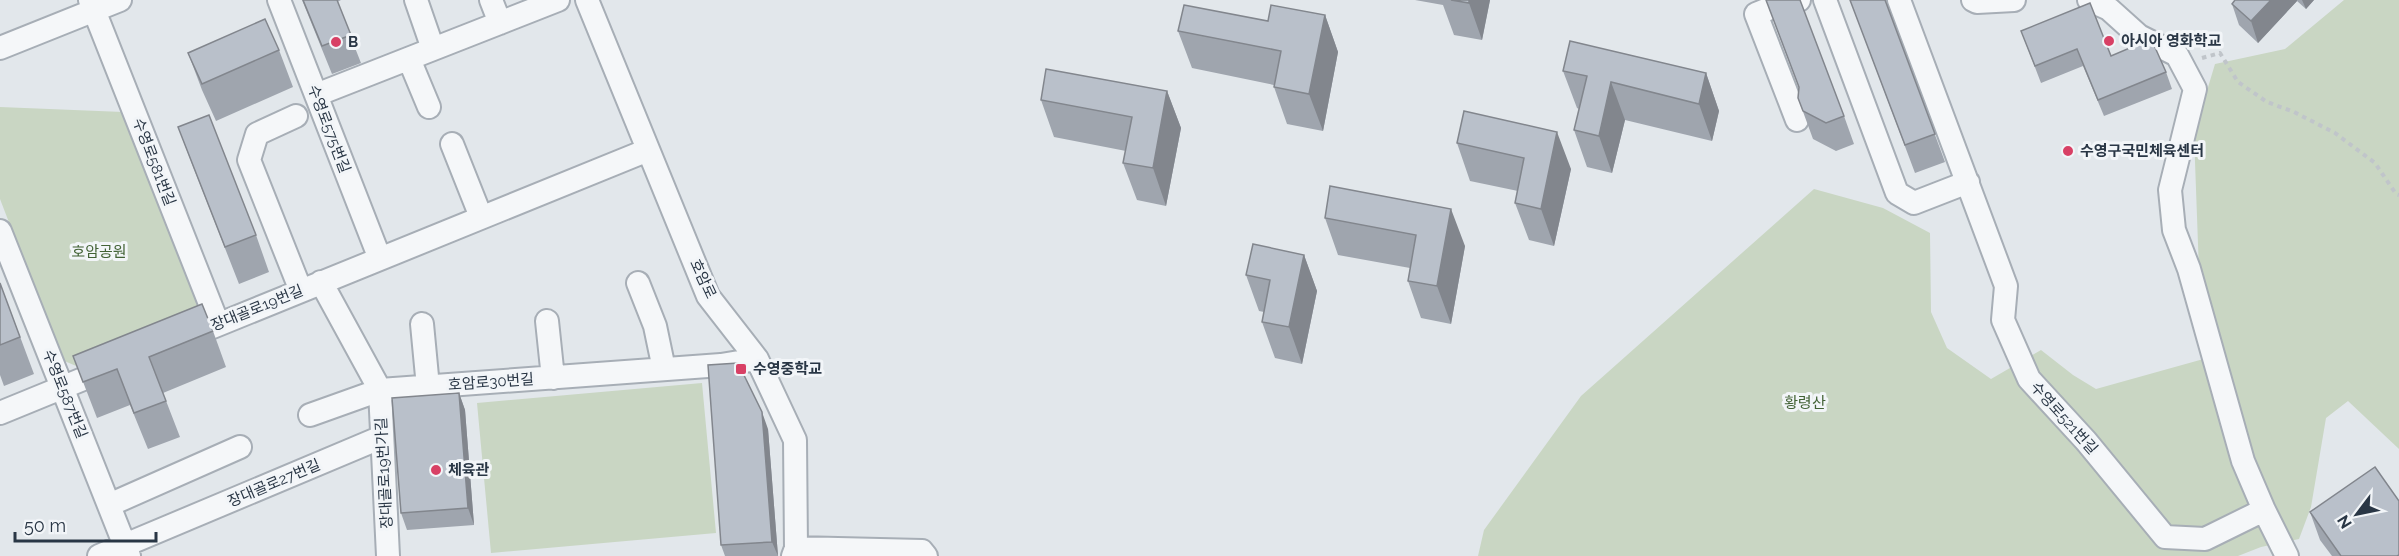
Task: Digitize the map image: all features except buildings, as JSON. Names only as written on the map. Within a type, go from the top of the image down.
[{"type":"street","points":[[0,48],[93,5],[120,0]]},
{"type":"street","name":"수영로575번길","points":[[279,0],[380,259]]},
{"type":"street","points":[[416,0],[433,49]]},
{"type":"street","points":[[491,0],[500,23]]},
{"type":"street","points":[[316,94],[558,0]]},
{"type":"street","name":"호암로","points":[[587,0],[708,296],[757,359],[795,440],[794,552]]},
{"type":"street","points":[[1797,120],[1756,14],[1778,4],[1799,0]]},
{"type":"street","points":[[1825,0],[1897,193],[1914,203],[1968,182]]},
{"type":"street","name":"수영로521번길","points":[[1899,0],[2006,286],[2003,320],[2029,379],[2086,441],[2165,537],[2205,539],[2264,510]]},
{"type":"street","points":[[1972,0],[1977,2],[2014,0]]},
{"type":"street","points":[[2089,0],[2109,9],[2139,36],[2177,55],[2195,89],[2169,190],[2174,230],[2189,269],[2243,461],[2287,556]]},
{"type":"street","name":"수영로581번길","points":[[93,5],[218,324]]},
{"type":"street","points":[[409,59],[429,107]]},
{"type":"street","points":[[296,116],[257,134],[249,160],[300,291]]},
{"type":"street","points":[[452,144],[481,218]]},
{"type":"street","name":"장대골로19번길","points":[[166,345],[648,150]]},
{"type":"street","name":"수영로587번길","points":[[0,231],[127,551]]},
{"type":"street","name":"장대골로19번가길","points":[[321,282],[380,390],[388,556]]},
{"type":"street","points":[[638,283],[655,326],[664,369]]},
{"type":"street","name":"호암로30번길","points":[[547,321],[553,378]]},
{"type":"street","name":"호암로30번길","points":[[422,324],[428,387]]},
{"type":"street","name":"호암로30번길","points":[[380,390],[721,365],[757,359]]},
{"type":"street","points":[[0,413],[125,362]]},
{"type":"street","points":[[310,415],[380,390]]},
{"type":"street","name":"장대골로27번길","points":[[99,556],[127,551],[382,437]]},
{"type":"street","points":[[109,505],[240,447]]},
{"type":"street","points":[[794,552],[922,551],[926,556]]},
{"type":"path","points":[[2182,64],[2220,53],[2238,82],[2267,102],[2294,112],[2335,133],[2375,163],[2399,195]]},
{"type":"green space","name":"황령산","points":[[2344,0],[2399,0],[2399,449],[2348,401],[2326,418],[2311,507],[2299,539],[2261,547],[2238,556],[1478,556],[1484,530],[1581,396],[1814,189],[1883,208],[1930,233],[1931,312],[1947,348],[1991,379],[2041,350],[2073,375],[2096,389],[2225,353],[2199,271],[2194,134],[2215,64],[2285,49]]},
{"type":"green space","name":"호암공원","points":[[0,107],[123,112],[198,305],[188,326],[81,368],[62,360],[0,199]]},
{"type":"green space","points":[[702,383],[716,533],[491,553],[477,403]]},
{"type":"place","name":"아시아 영화학교","points":[[2109,41]]},
{"type":"place","name":"B","points":[[336,42]]},
{"type":"place","name":"수영구국민체육센터","points":[[2068,151]]},
{"type":"place","name":"수영중학교","points":[[741,369]]},
{"type":"place","name":"체육관","points":[[436,470]]}]
